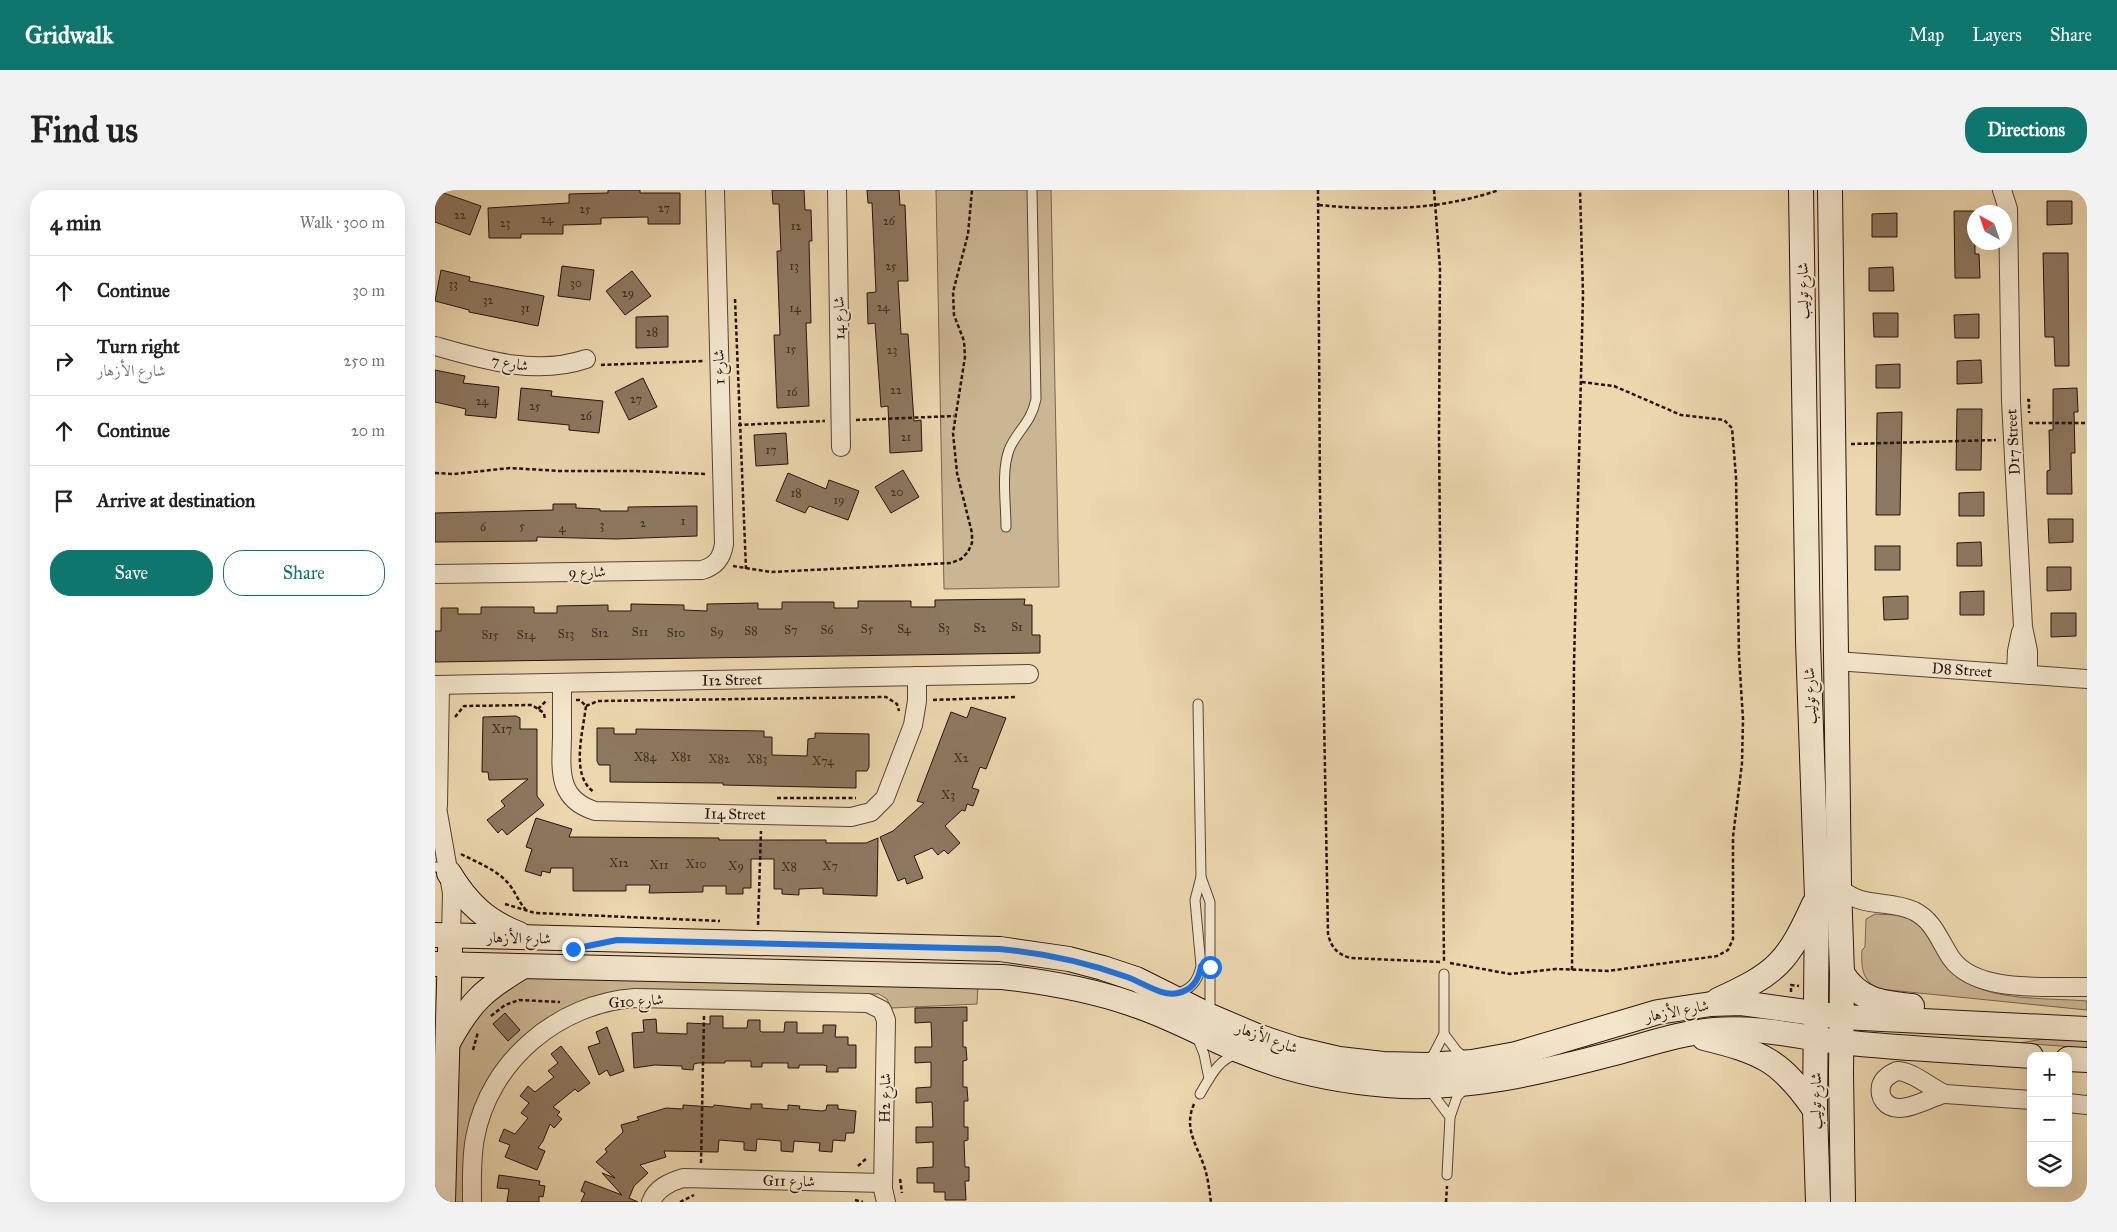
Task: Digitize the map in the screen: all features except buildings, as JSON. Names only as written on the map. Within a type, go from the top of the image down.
[{"type":"street","name":"شارع 1","points":[[715,190],[724,544]]},
{"type":"street","name":"شارع 14","points":[[837,190],[841,447]]},
{"type":"street","name":"شارع توليب","points":[[1801,190],[1807,555],[1817,898],[1815,1110],[1818,1202]]},
{"type":"street","name":"شارع توليب","points":[[1830,190],[1839,887],[1843,974],[1841,1042],[1843,1202]]},
{"type":"street","name":"D17 Street","points":[[2002,190],[2007,205]]},
{"type":"street","name":"D17 Street","points":[[2009,205],[2013,190]]},
{"type":"street","name":"D17 Street","points":[[2009,250],[2011,401],[2023,627],[2017,651],[2022,675]]},
{"type":"street","name":"شارع 7","points":[[435,346],[537,368],[593,362]]},
{"type":"street","name":"شارع 9","points":[[435,574],[702,570],[711,567],[718,561],[724,544]]},
{"type":"street","points":[[1807,555],[1817,574],[1819,634],[1825,649],[1836,661]]},
{"type":"street","name":"D8 Street","points":[[1836,661],[2087,679]]},
{"type":"street","name":"I12 Street","points":[[438,685],[1029,674]]},
{"type":"street","name":"I14 Street","points":[[562,684],[561,772],[566,789],[578,803],[595,811],[851,817],[865,815],[876,808],[885,798],[913,725],[917,701],[917,676]]},
{"type":"street","points":[[435,825],[438,805],[438,685]]},
{"type":"street","points":[[438,805],[452,865],[461,893],[476,910],[501,926],[530,938]]},
{"type":"street","points":[[443,1202],[447,1044],[442,950],[452,904],[452,865]]},
{"type":"street","points":[[1839,887],[1852,898],[1861,901],[1893,905],[1915,912],[1933,926],[1958,966],[1976,979],[1997,984],[2087,988]]},
{"type":"street","points":[[1711,1004],[1750,985],[1776,968],[1796,944],[1817,898]]},
{"type":"street","name":"شارع الأزهار","points":[[442,950],[530,938],[617,940],[755,929],[1034,952],[1103,968],[1168,994],[1202,1023],[1244,1053],[1284,1067],[1319,1076],[1381,1085],[1426,1076],[1564,1065],[1685,1034],[1716,1030],[1746,1030],[1841,1042],[2027,1056]]},
{"type":"street","points":[[442,950],[565,949],[617,940]]},
{"type":"street","name":"شارع الأزهار","points":[[442,950],[522,967],[1002,977],[1044,982],[1101,994],[1165,1016],[1202,1023],[1296,1049],[1339,1059],[1383,1064],[1426,1076]]},
{"type":"street","points":[[447,1044],[462,1018],[477,998],[497,982],[522,967]]},
{"type":"street","points":[[1843,974],[1854,989],[1872,1000],[1927,1009],[1951,1024]]},
{"type":"street","name":"G10 شارع","points":[[472,1202],[475,1137],[484,1106],[499,1078],[519,1052],[543,1031],[571,1015],[595,1005],[622,999],[869,1003]]},
{"type":"street","name":"H2 شارع","points":[[869,1003],[882,1010],[887,1020],[883,1183],[886,1202]]},
{"type":"street","name":"شارع الأزهار","points":[[1473,1073],[1516,1054],[1658,1012],[1711,1004],[1741,1003],[1842,1017],[1951,1024],[2087,1029]]},
{"type":"street","points":[[1685,1034],[1745,1048],[1769,1060],[1790,1076],[1815,1110]]},
{"type":"street","points":[[2072,1059],[2087,1060]]},
{"type":"street","points":[[1945,1094],[2027,1100]]},
{"type":"street","points":[[2072,1103],[2087,1105]]},
{"type":"street","points":[[664,1202],[698,1173]]},
{"type":"street","name":"G11 شارع","points":[[651,1202],[661,1188],[671,1182],[698,1173],[883,1183]]},
{"type":"lane","points":[[1006,527],[1007,458],[1015,439],[1031,416],[1036,399],[1032,190]]},
{"type":"lane","points":[[1168,994],[1187,990],[1194,984],[1205,966],[1195,900],[1201,877],[1198,704]]},
{"type":"lane","points":[[1201,877],[1210,902],[1202,1023],[1204,1054],[1209,1080]]},
{"type":"lane","points":[[1444,974],[1444,1034],[1426,1076],[1450,1117]]},
{"type":"lane","points":[[1444,1034],[1473,1073],[1457,1097],[1450,1117],[1447,1175]]},
{"type":"lane","points":[[1200,1094],[1223,1061],[1244,1053]]},
{"type":"path","points":[[1318,190],[1320,516],[1328,934],[1337,952],[1350,958],[1444,962],[1510,974],[1572,970],[1627,970],[1717,956],[1727,950],[1734,933],[1733,836],[1743,741],[1736,477],[1732,428],[1724,420],[1681,415],[1614,386],[1581,382]]},
{"type":"path","points":[[1434,190],[1440,268],[1439,436],[1444,974]]},
{"type":"path","points":[[1319,204],[1389,208],[1436,204],[1499,190]]},
{"type":"path","points":[[1572,970],[1574,654],[1583,294],[1580,190]]},
{"type":"path","points":[[735,298],[746,570]]},
{"type":"path","points":[[593,362],[719,360]]},
{"type":"path","points":[[2011,401],[2029,400],[2029,424],[2087,422]]},
{"type":"path","points":[[1834,444],[1996,442],[1996,434]]},
{"type":"path","points":[[435,473],[453,474],[510,468],[576,472],[665,471],[723,476]]},
{"type":"path","points":[[586,706],[597,701],[886,697],[897,704],[917,701],[1016,696]]},
{"type":"path","points":[[897,704],[899,712]]},
{"type":"path","points":[[455,718],[465,706],[532,705],[544,713],[545,722]]},
{"type":"path","points":[[771,798],[857,798]]},
{"type":"path","points":[[755,929],[761,814]]},
{"type":"path","points":[[459,849],[452,865],[497,872],[509,884],[521,905],[528,912]]},
{"type":"path","points":[[504,903],[528,912],[722,921]]},
{"type":"path","points":[[698,1173],[705,999]]},
{"type":"path","points":[[487,1019],[505,1005],[519,1000],[560,1002],[571,1015]]},
{"type":"path","points":[[473,1050],[482,1026]]},
{"type":"path","points":[[1200,1094],[1189,1119],[1189,1133],[1203,1164],[1211,1202]]},
{"type":"path","points":[[852,1167],[866,1160],[870,1153]]},
{"type":"path","points":[[1446,1202],[1447,1175]]},
{"type":"shaded area","points":[[936,190],[1051,190],[1059,587],[944,589]]},
{"type":"shaded area","points":[[1875,914],[1901,916],[1919,923],[1934,940],[1953,969],[1970,984],[2011,996],[2087,1001],[2087,1010],[1879,989],[1873,986],[1866,978],[1862,962],[1862,950],[1865,947],[1866,919]]},
{"type":"shaded area","points":[[523,976],[978,985],[977,1004],[891,1008],[887,999],[879,994],[644,989],[606,993],[585,999],[544,1020],[509,1050],[495,1068],[474,1108],[468,1131],[463,1202],[451,1202],[455,1050],[465,1020]]},
{"type":"shaded area","points":[[2063,1036],[2087,1038],[2087,1048],[2019,1043]]},
{"type":"route","points":[[573,949],[617,940],[999,949],[1034,952],[1103,968],[1168,994],[1177,994],[1187,990],[1199,976],[1201,966],[1210,967]]}]
